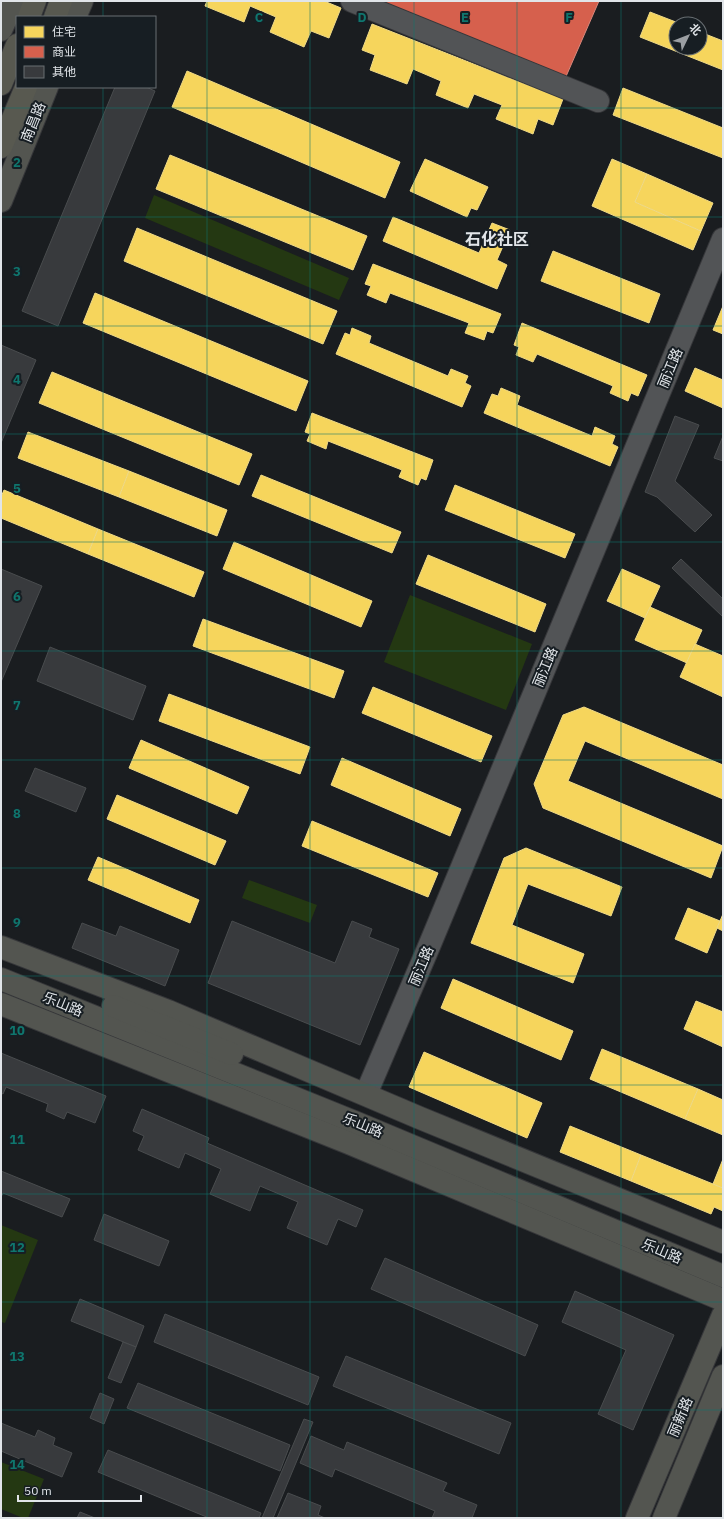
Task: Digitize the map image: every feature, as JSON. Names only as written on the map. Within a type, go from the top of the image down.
[{"type":"highway","points":[[29,16],[35,1]]},
{"type":"highway","points":[[55,16],[61,1]]},
{"type":"highway","points":[[1,84],[16,47]]},
{"type":"highway","name":"南昌路","points":[[1,147],[26,88]]},
{"type":"main road","points":[[1,30],[14,1]]},
{"type":"main road","points":[[75,16],[82,1]]},
{"type":"main road","name":"南昌路","points":[[1,200],[47,88]]},
{"type":"main road","name":"乐山路","points":[[1,947],[168,1011],[420,1118],[723,1242]]},
{"type":"main road","points":[[1,960],[723,1255]]},
{"type":"main road","name":"乐山路","points":[[1,966],[359,1111],[413,1135],[723,1262]]},
{"type":"main road","name":"乐山路","points":[[1,979],[350,1120],[723,1276]]},
{"type":"main road","points":[[1,984],[723,1280]]},
{"type":"main road","name":"乐山路","points":[[1,1004],[349,1143],[723,1300]]},
{"type":"main road","name":"丽新路","points":[[640,1512],[723,1315]]},
{"type":"main road","name":"丽新路","points":[[666,1517],[723,1376]]},
{"type":"street","points":[[352,1],[598,102]]},
{"type":"street","name":"丽江路","points":[[366,1094],[723,239]]},
{"type":"street","points":[[640,1512],[666,1517]]},
{"type":"green space","points":[[154,195],[349,278],[339,300],[145,218]]},
{"type":"green space","points":[[410,595],[532,644],[506,710],[384,662]]},
{"type":"green space","points":[[249,880],[317,905],[310,923],[242,898]]},
{"type":"green space","points":[[1,1225],[38,1240],[5,1323],[1,1322]]},
{"type":"green space","points":[[1,1462],[44,1479],[28,1518],[23,1518],[1,1509]]},
{"type":"building: 住宅","points":[[207,1],[324,1],[341,8],[329,38],[311,31],[304,47],[270,32],[276,17],[250,6],[244,22],[205,6]]},
{"type":"building: 住宅","points":[[650,12],[668,19],[668,48],[640,37]]},
{"type":"building: 住宅","points":[[372,24],[563,99],[553,125],[538,119],[533,134],[496,119],[502,105],[474,94],[468,108],[436,95],[441,81],[413,69],[407,84],[370,70],[375,55],[362,50]]},
{"type":"building: 住宅","points":[[708,35],[723,41],[723,70],[688,56],[708,56]]},
{"type":"building: 住宅","points":[[187,71],[400,162],[385,198],[172,107]]},
{"type":"building: 住宅","points":[[623,88],[723,128],[723,158],[613,115]]},
{"type":"building: 住宅","points":[[170,155],[367,236],[353,270],[156,189]]},
{"type":"building: 住宅","points":[[425,159],[488,187],[477,210],[471,208],[467,217],[410,191]]},
{"type":"building: 住宅","points":[[612,159],[647,174],[635,202],[701,231],[693,250],[592,206]]},
{"type":"building: 住宅","points":[[647,174],[713,203],[701,231],[635,202]]},
{"type":"building: 住宅","points":[[393,217],[479,253],[492,223],[510,230],[497,260],[507,265],[497,289],[383,241]]},
{"type":"building: 住宅","points":[[137,228],[337,311],[323,344],[124,261]]},
{"type":"building: 住宅","points":[[553,251],[660,294],[649,323],[541,281]]},
{"type":"building: 住宅","points":[[373,264],[501,314],[493,333],[487,331],[484,340],[465,333],[469,323],[390,293],[386,303],[367,295],[371,286],[365,284]]},
{"type":"building: 住宅","points":[[95,293],[308,381],[296,411],[83,323]]},
{"type":"building: 住宅","points":[[723,306],[723,334],[713,330]]},
{"type":"building: 住宅","points":[[522,323],[647,375],[638,396],[631,393],[628,401],[610,393],[613,386],[537,354],[533,362],[516,355],[519,347],[514,345]]},
{"type":"building: 住宅","points":[[352,328],[371,336],[369,343],[448,376],[451,369],[468,376],[465,383],[471,386],[462,407],[336,354],[345,333],[350,335]]},
{"type":"building: 住宅","points":[[695,368],[723,380],[723,408],[685,391]]},
{"type":"building: 住宅","points":[[52,372],[252,454],[239,485],[39,403]]},
{"type":"building: 住宅","points":[[501,388],[520,396],[517,405],[592,436],[595,427],[615,436],[612,444],[618,447],[610,466],[484,413],[492,394],[498,396]]},
{"type":"building: 住宅","points":[[312,413],[433,460],[426,480],[421,478],[418,485],[399,477],[402,470],[328,441],[326,449],[307,441],[310,434],[305,432]]},
{"type":"building: 住宅","points":[[28,432],[129,471],[119,497],[18,458]]},
{"type":"building: 住宅","points":[[129,471],[227,510],[217,536],[119,497]]},
{"type":"building: 住宅","points":[[261,475],[401,532],[392,553],[252,496]]},
{"type":"building: 住宅","points":[[455,485],[575,534],[565,558],[445,510]]},
{"type":"building: 住宅","points":[[4,490],[98,529],[88,554],[1,518],[1,497]]},
{"type":"building: 住宅","points":[[98,529],[204,572],[194,597],[88,554]]},
{"type":"building: 住宅","points":[[234,542],[372,601],[361,627],[223,569]]},
{"type":"building: 住宅","points":[[428,555],[546,604],[535,632],[416,584]]},
{"type":"building: 住宅","points":[[622,569],[660,586],[645,618],[607,601]]},
{"type":"building: 住宅","points":[[650,607],[702,630],[687,663],[635,640]]},
{"type":"building: 住宅","points":[[203,619],[344,671],[334,698],[193,646]]},
{"type":"building: 住宅","points":[[695,644],[723,656],[723,697],[680,677]]},
{"type":"building: 住宅","points":[[373,687],[492,736],[481,762],[362,713]]},
{"type":"building: 住宅","points":[[169,694],[310,747],[300,774],[159,721]]},
{"type":"building: 住宅","points":[[584,707],[723,765],[723,799],[585,741],[568,781],[723,846],[711,878],[543,808],[534,784],[563,715]]},
{"type":"building: 住宅","points":[[141,740],[249,787],[237,814],[129,768]]},
{"type":"building: 住宅","points":[[342,758],[461,809],[450,836],[331,785]]},
{"type":"building: 住宅","points":[[117,795],[226,841],[215,865],[107,819]]},
{"type":"building: 住宅","points":[[312,821],[438,873],[428,897],[302,846]]},
{"type":"building: 住宅","points":[[526,848],[622,887],[611,916],[528,884],[512,925],[584,954],[573,983],[471,943],[504,858]]},
{"type":"building: 住宅","points":[[98,857],[199,900],[190,923],[88,880]]},
{"type":"building: 住宅","points":[[688,908],[720,921],[707,953],[675,939]]},
{"type":"building: 住宅","points":[[723,914],[723,931],[717,928]]},
{"type":"building: 住宅","points":[[453,979],[573,1031],[561,1060],[441,1008]]},
{"type":"building: 住宅","points":[[696,1001],[723,1012],[723,1047],[684,1029]]},
{"type":"building: 住宅","points":[[602,1049],[698,1089],[685,1119],[590,1079]]},
{"type":"building: 住宅","points":[[424,1052],[542,1103],[527,1138],[409,1087]]},
{"type":"building: 住宅","points":[[698,1089],[723,1100],[723,1135],[685,1119]]},
{"type":"building: 住宅","points":[[570,1126],[641,1155],[631,1181],[560,1152]]},
{"type":"building: 住宅","points":[[641,1155],[723,1188],[723,1211],[714,1207],[711,1214],[631,1181]]},
{"type":"building: 住宅","points":[[723,1159],[723,1188],[713,1184]]},
{"type":"building: 商业","points":[[371,1],[599,1],[564,81]]},
{"type":"building: 其他","points":[[115,88],[148,88],[155,91],[58,326],[22,311]]},
{"type":"building: 其他","points":[[1,345],[36,360],[1,443]]},
{"type":"building: 其他","points":[[675,416],[699,425],[675,481],[712,515],[695,532],[657,497],[645,492]]},
{"type":"building: 其他","points":[[723,436],[723,461],[714,458]]},
{"type":"building: 其他","points":[[681,559],[723,599],[723,617],[672,568]]},
{"type":"building: 其他","points":[[1,569],[42,586],[1,682]]},
{"type":"building: 其他","points":[[50,647],[146,686],[133,720],[37,681]]},
{"type":"building: 其他","points":[[35,768],[86,788],[76,812],[25,791]]},
{"type":"building: 其他","points":[[232,921],[335,963],[352,921],[372,929],[369,937],[399,949],[360,1045],[208,983]]},
{"type":"building: 其他","points":[[82,923],[116,936],[120,926],[179,950],[165,986],[72,948]]},
{"type":"building: 其他","points":[[1,1053],[106,1096],[95,1123],[67,1112],[64,1119],[46,1111],[48,1104],[6,1087],[3,1094],[1,1093]]},
{"type":"building: 其他","points":[[142,1109],[209,1138],[207,1143],[363,1210],[356,1227],[338,1219],[327,1245],[287,1228],[298,1202],[260,1186],[250,1211],[210,1194],[221,1169],[185,1153],[179,1168],[138,1150],[144,1136],[133,1131]]},
{"type":"building: 其他","points":[[1,1171],[70,1199],[62,1217],[3,1193],[1,1197]]},
{"type":"building: 其他","points":[[104,1214],[169,1241],[159,1266],[94,1240]]},
{"type":"building: 其他","points":[[385,1258],[538,1325],[525,1356],[371,1289]]},
{"type":"building: 其他","points":[[575,1291],[674,1335],[633,1430],[598,1414],[626,1350],[562,1322]]},
{"type":"building: 其他","points":[[80,1299],[144,1326],[136,1347],[71,1321]]},
{"type":"building: 其他","points":[[165,1314],[319,1377],[308,1405],[154,1342]]},
{"type":"building: 其他","points":[[123,1342],[136,1347],[121,1383],[108,1378]]},
{"type":"building: 其他","points":[[346,1356],[511,1423],[499,1454],[333,1386]]},
{"type":"building: 其他","points":[[138,1383],[290,1445],[280,1471],[127,1408]]},
{"type":"building: 其他","points":[[100,1393],[114,1399],[104,1424],[90,1418]]},
{"type":"building: 其他","points":[[304,1419],[313,1422],[273,1518],[262,1518]]},
{"type":"building: 其他","points":[[1,1423],[35,1437],[38,1430],[55,1438],[53,1445],[72,1453],[62,1477],[1,1451]]},
{"type":"building: 其他","points":[[311,1436],[344,1450],[347,1442],[447,1483],[443,1491],[477,1505],[472,1518],[432,1518],[435,1511],[335,1469],[332,1477],[300,1463]]},
{"type":"building: 其他","points":[[108,1450],[261,1513],[259,1518],[209,1518],[98,1472]]},
{"type":"building: 其他","points":[[288,1493],[321,1506],[318,1515],[325,1518],[277,1518]]},
{"type":"building: 其他","points":[[80,1512],[95,1518],[77,1518]]},
{"type":"district","name":"石化社区","points":[[497,239]]}]
